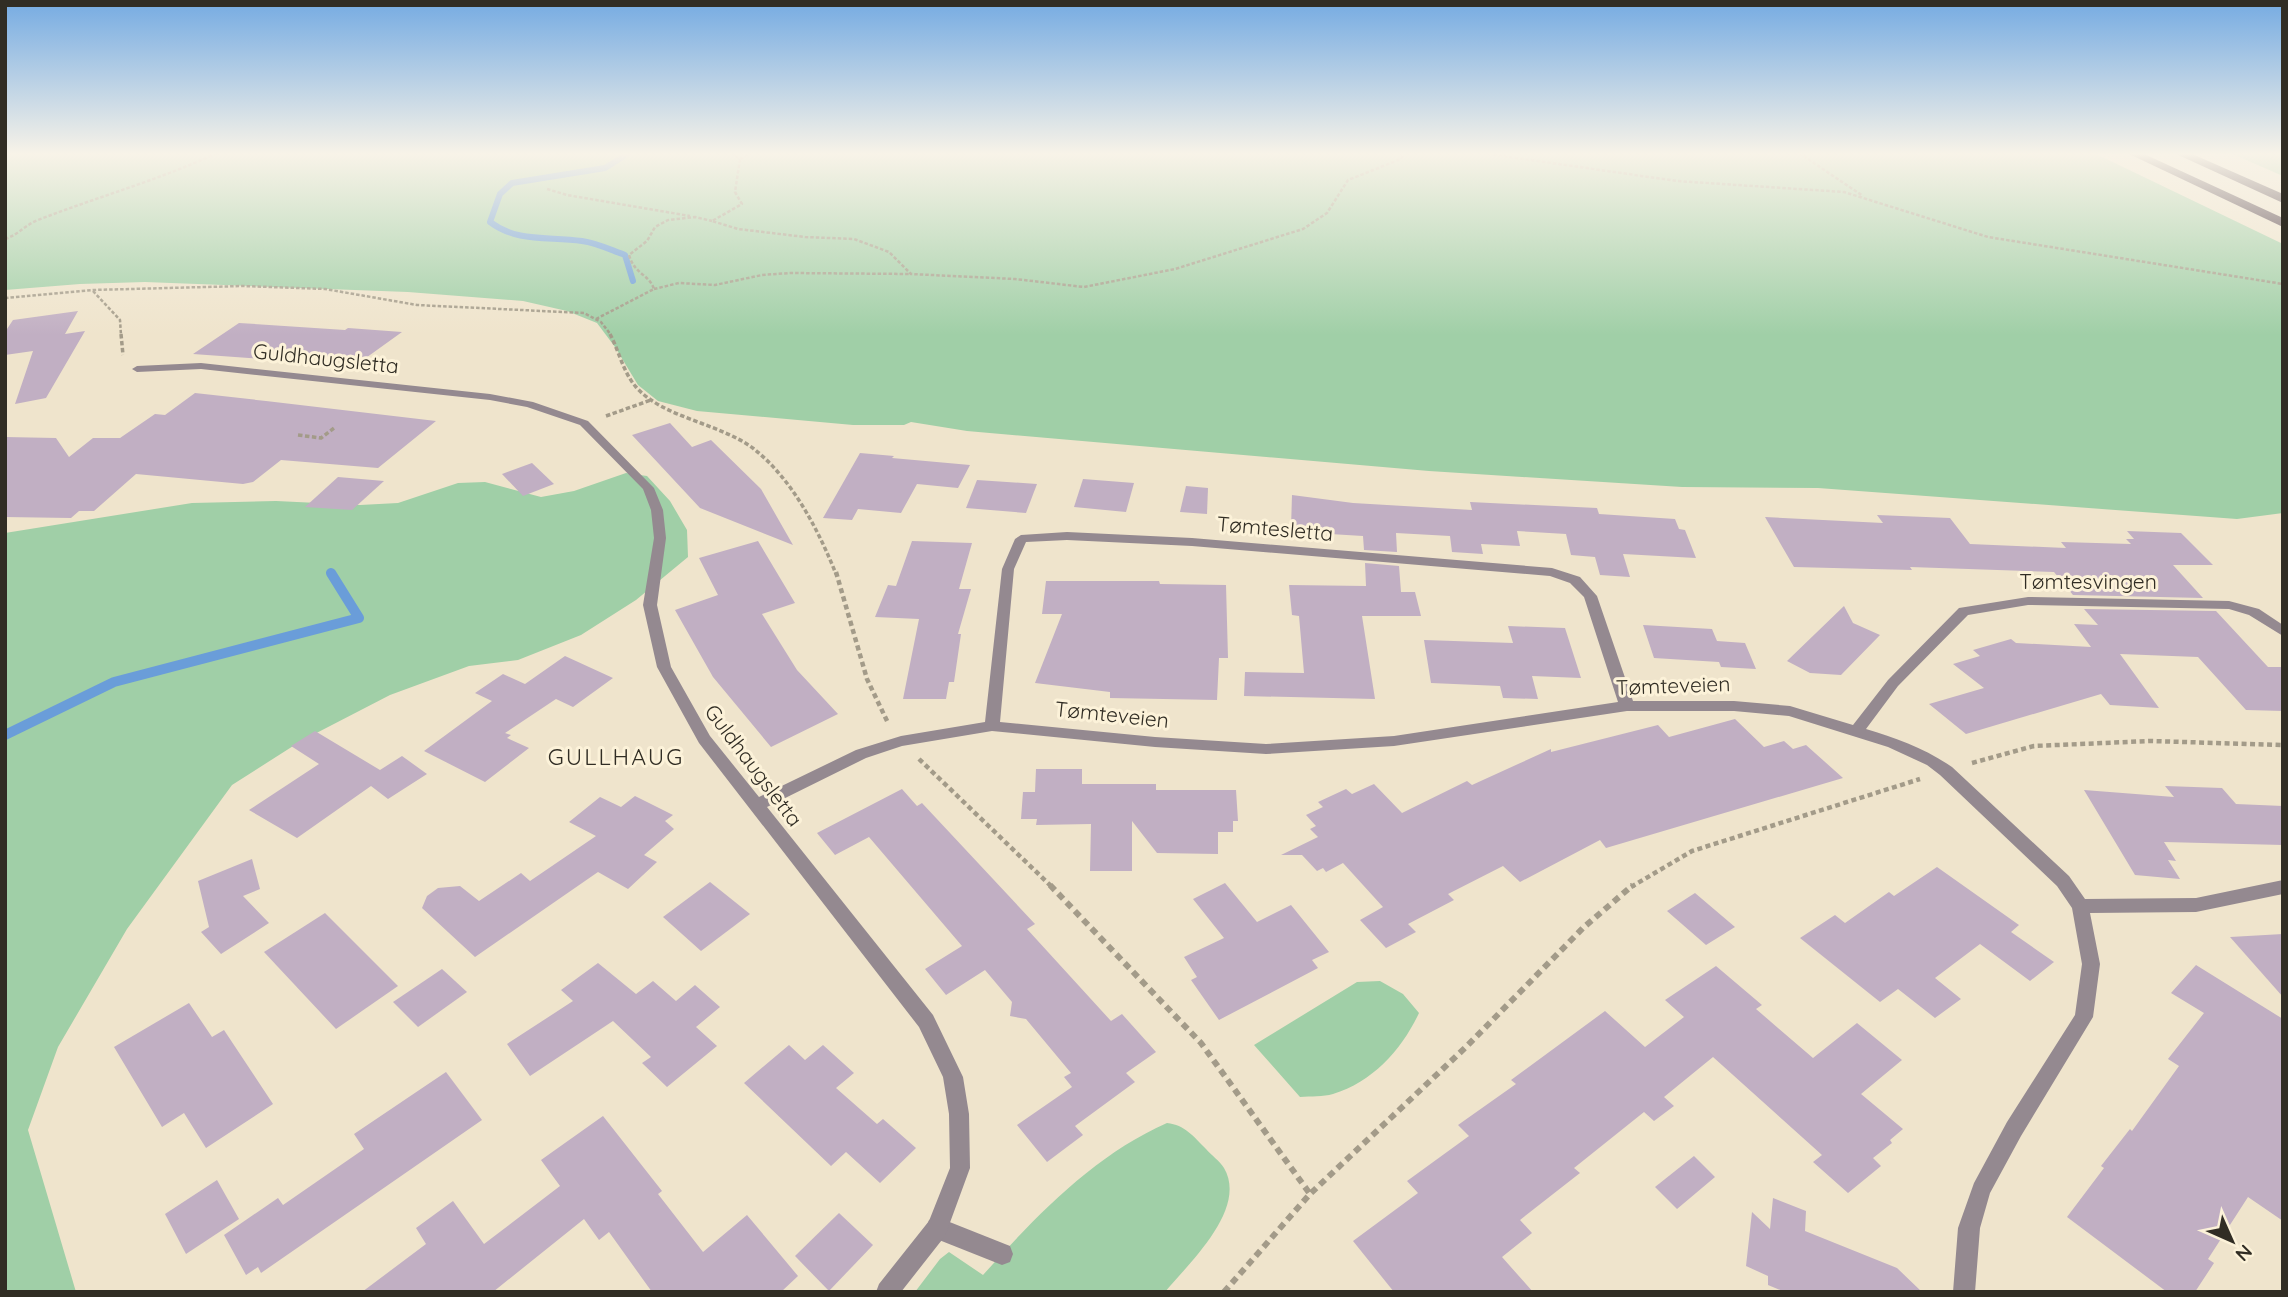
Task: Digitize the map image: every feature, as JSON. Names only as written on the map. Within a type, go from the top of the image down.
[{"type":"highway","points":[[2263,214],[2283,223]]},
{"type":"street","name":"Guldhaugsletta","points":[[137,369],[201,366],[490,397],[529,404],[584,423],[648,488],[657,510],[660,538],[650,605],[664,667],[704,739],[926,1021],[953,1077],[959,1114],[960,1168],[937,1228],[887,1292]]},
{"type":"street","name":"Tømtesletta","points":[[992,726],[1008,569],[1021,539],[1067,536],[1192,542],[1552,572],[1575,580],[1590,596],[1628,706]]},
{"type":"street","name":"Tømtesvingen","points":[[1857,730],[1893,683],[1964,611],[2028,601],[2229,605],[2254,612],[2283,632]]},
{"type":"street","name":"Tømteveien","points":[[757,805],[861,754],[901,741],[992,726],[1266,748],[1394,741],[1628,706],[1734,706],[1790,711],[1893,743],[1932,761],[1945,771],[2063,881],[2080,906],[2091,964],[2084,1017],[2014,1129],[1981,1190],[1969,1228],[1964,1292]]},
{"type":"street","points":[[2080,906],[2196,905],[2283,887]]},
{"type":"street","points":[[937,1228],[1002,1254]]},
{"type":"path","points":[[5,239],[15,236],[34,221],[57,214]]},
{"type":"path","points":[[677,214],[712,220],[738,229],[805,237],[854,239],[889,252],[911,274]]},
{"type":"path","points":[[712,220],[724,214]]},
{"type":"path","points":[[596,319],[654,289],[679,284],[715,285],[762,275],[791,273],[911,274],[1015,279],[1084,287],[1175,269],[1303,229],[1326,214]]},
{"type":"path","points":[[1909,214],[1988,237],[2283,284]]},
{"type":"path","points":[[654,289],[651,280],[640,276],[632,267],[629,255],[647,241],[655,227],[668,220],[695,217]]},
{"type":"path","points":[[5,298],[93,290],[186,286],[325,289],[417,306],[549,310],[584,313],[596,319],[606,326],[637,389],[652,400],[726,430],[751,446],[790,488],[827,553],[845,597],[871,693],[901,741],[1052,887],[1201,1043],[1310,1194]]},
{"type":"path","points":[[93,290],[120,320],[123,355],[137,369]]},
{"type":"path","points":[[584,423],[652,400]]},
{"type":"path","points":[[298,435],[321,438],[334,428]]},
{"type":"path","points":[[1224,1292],[1310,1194],[1466,1046],[1583,928],[1635,883],[1692,851],[1945,771],[2034,746],[2150,741],[2283,745]]},
{"type":"green space","points":[[5,214],[2220,214],[2283,244],[2283,513],[2237,519],[1818,488],[1682,487],[1429,471],[967,431],[911,422],[904,425],[853,425],[697,411],[658,401],[638,385],[597,323],[567,311],[523,301],[408,292],[145,282],[5,290]]},
{"type":"green space","points":[[626,473],[647,476],[670,501],[687,530],[688,557],[636,600],[581,635],[518,660],[469,666],[390,695],[301,741],[232,785],[127,929],[58,1047],[28,1130],[76,1292],[5,1292],[5,533],[192,503],[398,503],[458,483],[485,482],[541,497],[574,491]]},
{"type":"green space","points":[[1380,981],[1403,994],[1419,1013],[1404,1039],[1385,1062],[1347,1089],[1329,1095],[1300,1097],[1254,1045],[1357,982]]},
{"type":"green space","points":[[1167,1123],[1184,1129],[1197,1140],[1222,1165],[1229,1184],[1228,1201],[1222,1218],[1201,1251],[1165,1292],[915,1292],[940,1259],[949,1252],[983,1275],[1023,1231],[1090,1170],[1140,1136]]},
{"type":"building","points":[[78,311],[65,334],[85,331],[46,398],[15,404],[33,351],[5,355],[5,332],[13,320]]},
{"type":"building","points":[[239,323],[402,332],[363,360],[285,353],[276,360],[193,354]]},
{"type":"building","points":[[195,393],[436,421],[378,468],[281,460],[253,482],[243,484],[136,474],[94,511],[79,511],[71,518],[5,517],[5,437],[56,438],[69,457],[93,438],[120,438],[155,414],[165,415]]},
{"type":"building","points":[[670,423],[692,447],[711,440],[761,489],[793,545],[700,508],[632,435]]},
{"type":"building","points":[[860,453],[970,465],[958,488],[917,484],[901,513],[858,509],[852,520],[823,518]]},
{"type":"building","points":[[532,463],[554,484],[523,496],[502,474]]},
{"type":"building","points":[[338,477],[384,481],[352,510],[305,507]]},
{"type":"building","points":[[1083,479],[1134,483],[1126,512],[1074,507]]},
{"type":"building","points":[[977,480],[1037,484],[1026,513],[966,508]]},
{"type":"building","points":[[1186,486],[1208,488],[1207,514],[1180,512]]},
{"type":"building","points":[[1292,495],[1353,503],[1472,510],[1470,502],[1597,508],[1599,514],[1675,519],[1679,529],[1685,530],[1696,558],[1623,554],[1630,577],[1600,575],[1595,557],[1571,555],[1566,534],[1517,531],[1520,546],[1481,544],[1483,554],[1452,552],[1450,536],[1396,533],[1397,552],[1364,550],[1363,536],[1297,532],[1297,528],[1291,528]]},
{"type":"building","points":[[1877,515],[1950,518],[1970,544],[2066,548],[2061,542],[2131,544],[2126,539],[2134,539],[2127,531],[2181,533],[2213,565],[2173,565],[2203,598],[2073,595],[2054,572],[1910,567],[1912,570],[1794,567],[1765,517],[1883,523]]},
{"type":"building","points":[[758,541],[795,603],[762,614],[797,670],[838,714],[771,747],[713,677],[675,610],[718,595],[699,558]]},
{"type":"building","points":[[912,541],[972,543],[959,589],[971,589],[958,634],[961,634],[954,682],[949,682],[946,699],[903,699],[919,619],[875,617],[888,585],[896,586]]},
{"type":"building","points":[[1365,563],[1399,566],[1401,592],[1415,592],[1421,616],[1362,616],[1375,699],[1244,696],[1245,672],[1304,673],[1299,616],[1292,615],[1289,585],[1366,586]]},
{"type":"building","points":[[1046,581],[1159,581],[1160,584],[1226,585],[1228,658],[1219,658],[1217,700],[1110,698],[1110,692],[1035,683],[1062,614],[1042,614]]},
{"type":"building","points":[[1844,606],[1853,623],[1880,635],[1841,675],[1810,673],[1787,661]]},
{"type":"building","points":[[2084,609],[2216,611],[2268,667],[2283,667],[2283,711],[2246,710],[2198,657],[2120,654],[2159,708],[2110,705],[2101,694],[1966,734],[1929,704],[1984,688],[1953,664],[1980,656],[1973,650],[2011,639],[2016,643],[2091,647],[2074,624],[2098,625]]},
{"type":"building","points":[[1643,625],[1712,629],[1717,641],[1745,643],[1756,669],[1721,667],[1719,662],[1654,658]]},
{"type":"building","points":[[1508,626],[1565,628],[1581,678],[1532,676],[1538,699],[1503,698],[1500,686],[1431,683],[1424,640],[1513,643]]},
{"type":"building","points":[[565,656],[613,678],[573,707],[556,699],[505,733],[511,735],[507,738],[529,748],[485,782],[424,751],[492,701],[475,693],[503,674],[525,684]]},
{"type":"building","points":[[1735,719],[1764,747],[1784,741],[1793,749],[1806,745],[1843,778],[1606,848],[1600,840],[1520,882],[1503,866],[1448,894],[1454,900],[1408,924],[1416,932],[1386,948],[1360,920],[1383,907],[1343,863],[1326,872],[1323,868],[1317,871],[1302,855],[1281,855],[1318,837],[1310,829],[1316,826],[1306,815],[1323,807],[1318,802],[1346,789],[1352,794],[1374,784],[1402,813],[1467,781],[1472,785],[1551,749],[1551,752],[1658,725],[1669,737]]},
{"type":"building","points":[[315,731],[380,770],[402,756],[427,774],[388,799],[371,786],[297,838],[249,810],[319,764],[291,746]]},
{"type":"building","points":[[1036,769],[1082,769],[1082,784],[1156,784],[1156,790],[1236,790],[1238,821],[1233,821],[1233,832],[1218,832],[1218,854],[1157,853],[1132,821],[1132,871],[1090,871],[1091,824],[1036,825],[1037,819],[1021,819],[1023,792],[1035,792]]},
{"type":"building","points":[[2165,786],[2222,788],[2236,804],[2283,806],[2283,845],[2164,842],[2176,861],[2168,860],[2180,879],[2135,875],[2084,790],[2174,797]]},
{"type":"building","points":[[902,789],[917,806],[922,803],[1035,924],[1027,929],[1111,1021],[1122,1014],[1156,1052],[1126,1073],[1135,1082],[1075,1126],[1083,1135],[1047,1162],[1017,1125],[1072,1087],[1064,1077],[1071,1073],[1026,1019],[1010,1016],[1012,1002],[985,970],[946,995],[925,969],[962,946],[869,837],[835,855],[817,833]]},
{"type":"building","points":[[635,796],[673,815],[665,821],[674,829],[644,855],[657,862],[628,889],[598,872],[475,957],[422,908],[427,896],[438,888],[460,886],[479,901],[521,873],[530,881],[596,836],[569,822],[600,797],[621,807]]},
{"type":"building","points":[[252,859],[260,889],[243,896],[269,923],[221,954],[201,932],[209,927],[198,881]]},
{"type":"building","points":[[1937,867],[2019,925],[2011,932],[2054,962],[2030,981],[1980,944],[1935,978],[1961,999],[1935,1018],[1898,989],[1880,1002],[1800,938],[1835,915],[1845,923],[1889,892],[1894,896]]},
{"type":"building","points":[[710,882],[750,914],[701,951],[663,917]]},
{"type":"building","points":[[1225,883],[1257,922],[1291,905],[1329,952],[1312,960],[1318,968],[1219,1020],[1191,980],[1197,977],[1184,957],[1224,938],[1193,899]]},
{"type":"building","points":[[1695,893],[1735,927],[1706,945],[1667,911]]},
{"type":"building","points":[[325,913],[398,986],[336,1029],[264,952]]},
{"type":"building","points":[[2283,934],[2283,997],[2230,937]]},
{"type":"building","points":[[598,963],[636,994],[653,981],[676,1001],[695,985],[720,1007],[696,1027],[717,1046],[667,1087],[642,1063],[651,1057],[613,1021],[530,1076],[507,1044],[573,1001],[561,990]]},
{"type":"building","points":[[2196,965],[2283,1019],[2283,1221],[2248,1197],[2208,1259],[2214,1263],[2195,1292],[2167,1292],[2067,1217],[2104,1168],[2101,1166],[2130,1129],[2132,1131],[2179,1066],[2168,1059],[2204,1013],[2171,993]]},
{"type":"building","points":[[1716,966],[1762,1005],[1756,1009],[1813,1058],[1857,1023],[1902,1060],[1861,1094],[1903,1129],[1890,1140],[1892,1143],[1873,1158],[1881,1166],[1848,1193],[1813,1162],[1822,1155],[1713,1057],[1664,1097],[1674,1106],[1654,1121],[1644,1112],[1574,1168],[1580,1173],[1520,1220],[1532,1233],[1502,1257],[1533,1292],[1394,1292],[1353,1241],[1418,1193],[1407,1181],[1469,1136],[1458,1125],[1516,1084],[1511,1080],[1605,1011],[1645,1047],[1684,1017],[1665,1000]]},
{"type":"building","points":[[442,969],[467,992],[418,1027],[393,1002]]},
{"type":"building","points":[[189,1003],[212,1037],[224,1030],[273,1104],[206,1148],[184,1113],[162,1127],[114,1047]]},
{"type":"building","points":[[789,1045],[805,1060],[823,1045],[854,1073],[836,1088],[877,1124],[883,1119],[916,1148],[880,1183],[846,1152],[831,1166],[744,1083]]},
{"type":"building","points":[[446,1072],[482,1120],[261,1273],[258,1267],[246,1275],[224,1235],[278,1198],[283,1205],[364,1149],[354,1134]]},
{"type":"building","points":[[603,1116],[662,1191],[658,1194],[703,1252],[747,1215],[798,1276],[781,1292],[652,1292],[609,1232],[599,1240],[584,1219],[493,1292],[362,1292],[426,1244],[416,1228],[453,1201],[484,1244],[560,1186],[541,1160]]},
{"type":"building","points":[[1694,1156],[1715,1177],[1677,1209],[1655,1187]]},
{"type":"building","points":[[217,1180],[239,1219],[186,1254],[165,1214]]},
{"type":"building","points":[[1773,1198],[1806,1211],[1805,1231],[1897,1268],[1922,1292],[1785,1292],[1768,1285],[1768,1276],[1746,1266],[1752,1212],[1770,1229]]},
{"type":"building","points":[[839,1213],[873,1245],[829,1291],[795,1256]]},
{"type":"waterway","points":[[493,214],[490,222],[512,233],[534,238],[588,242],[625,255],[633,281]]},
{"type":"waterway","points":[[5,735],[114,682],[359,618],[331,573]]},
{"type":"district","name":"GULLHAUG","points":[[616,756]]}]
